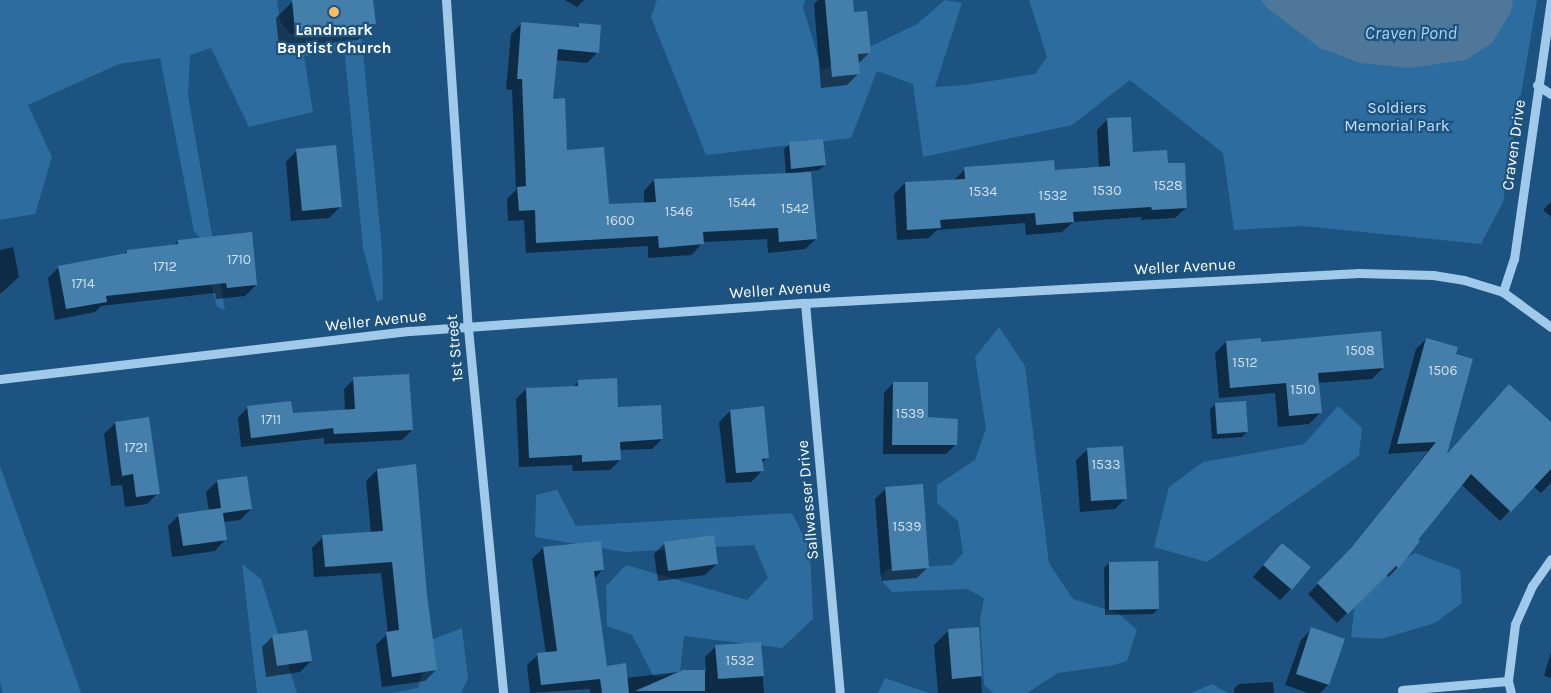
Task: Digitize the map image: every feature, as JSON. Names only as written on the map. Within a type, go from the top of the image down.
[{"type":"street","name":"1st Street","points":[[446,0],[468,328],[502,693]]},
{"type":"street","name":"Craven Drive","points":[[1503,292],[1514,259],[1551,0]]},
{"type":"street","points":[[1538,85],[1551,94]]},
{"type":"street","name":"Weller Avenue","points":[[0,379],[410,331],[805,304],[1359,273],[1433,275],[1464,280],[1503,292],[1551,328]]},
{"type":"street","name":"Sallwasser Drive","points":[[805,304],[840,693]]},
{"type":"street","points":[[1511,693],[1508,681],[1515,624],[1532,586],[1551,559]]},
{"type":"street","points":[[1402,690],[1508,681]]},
{"type":"green space","points":[[0,0],[277,0],[280,21],[290,34],[355,32],[362,41],[382,250],[383,299],[377,302],[363,248],[345,56],[340,51],[304,56],[313,112],[249,127],[211,48],[190,55],[188,95],[225,310],[217,307],[200,238],[194,231],[160,58],[119,64],[28,105],[52,157],[35,214],[0,220]]},
{"type":"green space","name":"Soldiers Memorial Park","points":[[657,0],[805,0],[803,7],[822,70],[917,24],[945,0],[962,3],[935,87],[965,85],[1035,74],[1047,57],[1029,0],[1537,0],[1503,202],[1481,244],[1302,226],[1234,230],[1223,153],[1130,80],[1072,125],[923,157],[913,84],[877,71],[851,138],[706,155],[651,17]]},
{"type":"green space","points":[[999,327],[1025,366],[1049,563],[1073,599],[1118,613],[1137,630],[1127,661],[1110,666],[1058,673],[1027,693],[993,693],[984,685],[980,620],[984,598],[967,589],[892,592],[879,578],[887,569],[952,565],[963,553],[958,521],[937,503],[937,485],[975,460],[986,429],[975,357]]},
{"type":"green space","points":[[1338,406],[1362,428],[1359,456],[1207,562],[1154,547],[1169,487],[1203,462],[1304,444]]},
{"type":"green space","points":[[0,466],[81,693],[3,693],[0,682]]},
{"type":"green space","points":[[557,490],[576,526],[792,513],[810,549],[813,619],[782,648],[684,636],[680,673],[654,677],[632,635],[607,626],[606,586],[626,565],[747,600],[768,578],[754,545],[625,552],[535,537],[536,495]]},
{"type":"green space","points":[[1415,553],[1460,570],[1462,603],[1435,623],[1381,639],[1351,637],[1357,587]]},
{"type":"green space","points":[[242,564],[261,579],[297,693],[257,693]]},
{"type":"green space","points":[[462,628],[468,679],[461,693],[392,693],[418,688],[431,640]]},
{"type":"green space","points":[[885,678],[929,693],[878,693]]},
{"type":"green space","points":[[1212,684],[1228,693],[1191,693]]},
{"type":"water","name":"Craven Pond","points":[[1261,0],[1513,0],[1511,12],[1492,43],[1466,60],[1410,68],[1360,63],[1320,48],[1267,8]]},
{"type":"building","name":"Landmark Baptist Church","points":[[292,0],[373,0],[376,24],[295,32]]},
{"type":"building","points":[[825,0],[853,0],[854,12],[867,11],[871,53],[858,54],[860,74],[832,77]]},
{"type":"building","points":[[521,22],[579,27],[579,23],[601,25],[599,53],[558,49],[553,99],[565,98],[567,150],[604,147],[609,204],[656,202],[654,179],[811,172],[817,239],[779,242],[778,228],[703,232],[704,244],[659,248],[658,236],[536,243],[535,210],[519,211],[517,187],[526,186],[522,79],[517,79]]},
{"type":"building","points":[[1131,117],[1133,152],[1167,150],[1168,163],[1185,163],[1187,208],[1152,210],[1151,207],[1073,212],[1074,222],[1036,225],[1035,213],[940,220],[941,228],[907,230],[905,182],[965,179],[964,167],[1054,160],[1055,170],[1110,166],[1107,118]]},
{"type":"building","points":[[823,139],[826,165],[791,169],[789,142]]},
{"type":"building","points":[[336,145],[342,207],[302,211],[296,149]]},
{"type":"building","points":[[252,232],[257,285],[227,288],[226,283],[106,296],[107,302],[66,309],[58,266],[127,253],[127,250],[178,244],[178,240]]},
{"type":"building","points":[[1381,331],[1384,368],[1318,373],[1322,413],[1289,416],[1286,383],[1230,388],[1226,341],[1261,338],[1261,342]]},
{"type":"building","points":[[1426,338],[1458,347],[1456,354],[1473,359],[1447,454],[1509,384],[1551,422],[1551,469],[1511,512],[1471,474],[1418,540],[1420,541],[1399,568],[1396,566],[1348,614],[1317,583],[1352,547],[1436,442],[1397,444]]},
{"type":"building","points":[[409,374],[413,430],[334,434],[333,428],[251,438],[247,406],[291,401],[293,413],[355,409],[353,377]]},
{"type":"building","points":[[617,378],[618,407],[661,405],[663,439],[620,442],[621,460],[582,462],[582,455],[529,458],[526,388],[578,386],[578,380]]},
{"type":"building","points":[[893,382],[928,382],[928,417],[958,419],[957,445],[892,445]]},
{"type":"building","points":[[1246,401],[1248,432],[1217,434],[1215,403]]},
{"type":"building","points":[[764,406],[769,458],[762,459],[764,471],[736,473],[730,410]]},
{"type":"building","points":[[149,417],[160,494],[136,497],[133,474],[122,476],[115,422]]},
{"type":"building","points":[[1123,446],[1127,499],[1091,501],[1087,448]]},
{"type":"building","points":[[416,464],[427,595],[437,670],[392,677],[386,632],[399,630],[392,562],[325,567],[322,535],[383,531],[377,469]]},
{"type":"building","points":[[247,476],[252,509],[223,513],[227,540],[183,546],[178,514],[221,508],[217,480]]},
{"type":"building","points":[[923,484],[929,568],[892,571],[885,487]]},
{"type":"building","points":[[714,535],[718,564],[668,571],[664,542]]},
{"type":"building","points":[[601,541],[604,570],[594,571],[607,666],[626,663],[629,693],[602,693],[600,679],[541,685],[537,653],[557,651],[543,547]]},
{"type":"building","points":[[1282,543],[1311,567],[1292,590],[1263,565]]},
{"type":"building","points":[[1158,561],[1159,609],[1109,610],[1109,562]]},
{"type":"building","points":[[979,627],[982,676],[952,679],[948,629]]},
{"type":"building","points":[[1311,627],[1345,639],[1329,685],[1296,674]]},
{"type":"building","points":[[307,630],[312,661],[277,666],[272,635]]},
{"type":"building","points":[[761,642],[764,676],[718,679],[715,645]]},
{"type":"building","points":[[683,670],[705,670],[705,691],[635,691]]},
{"type":"place","name":"Landmark Baptist Church","points":[[334,12]]}]
